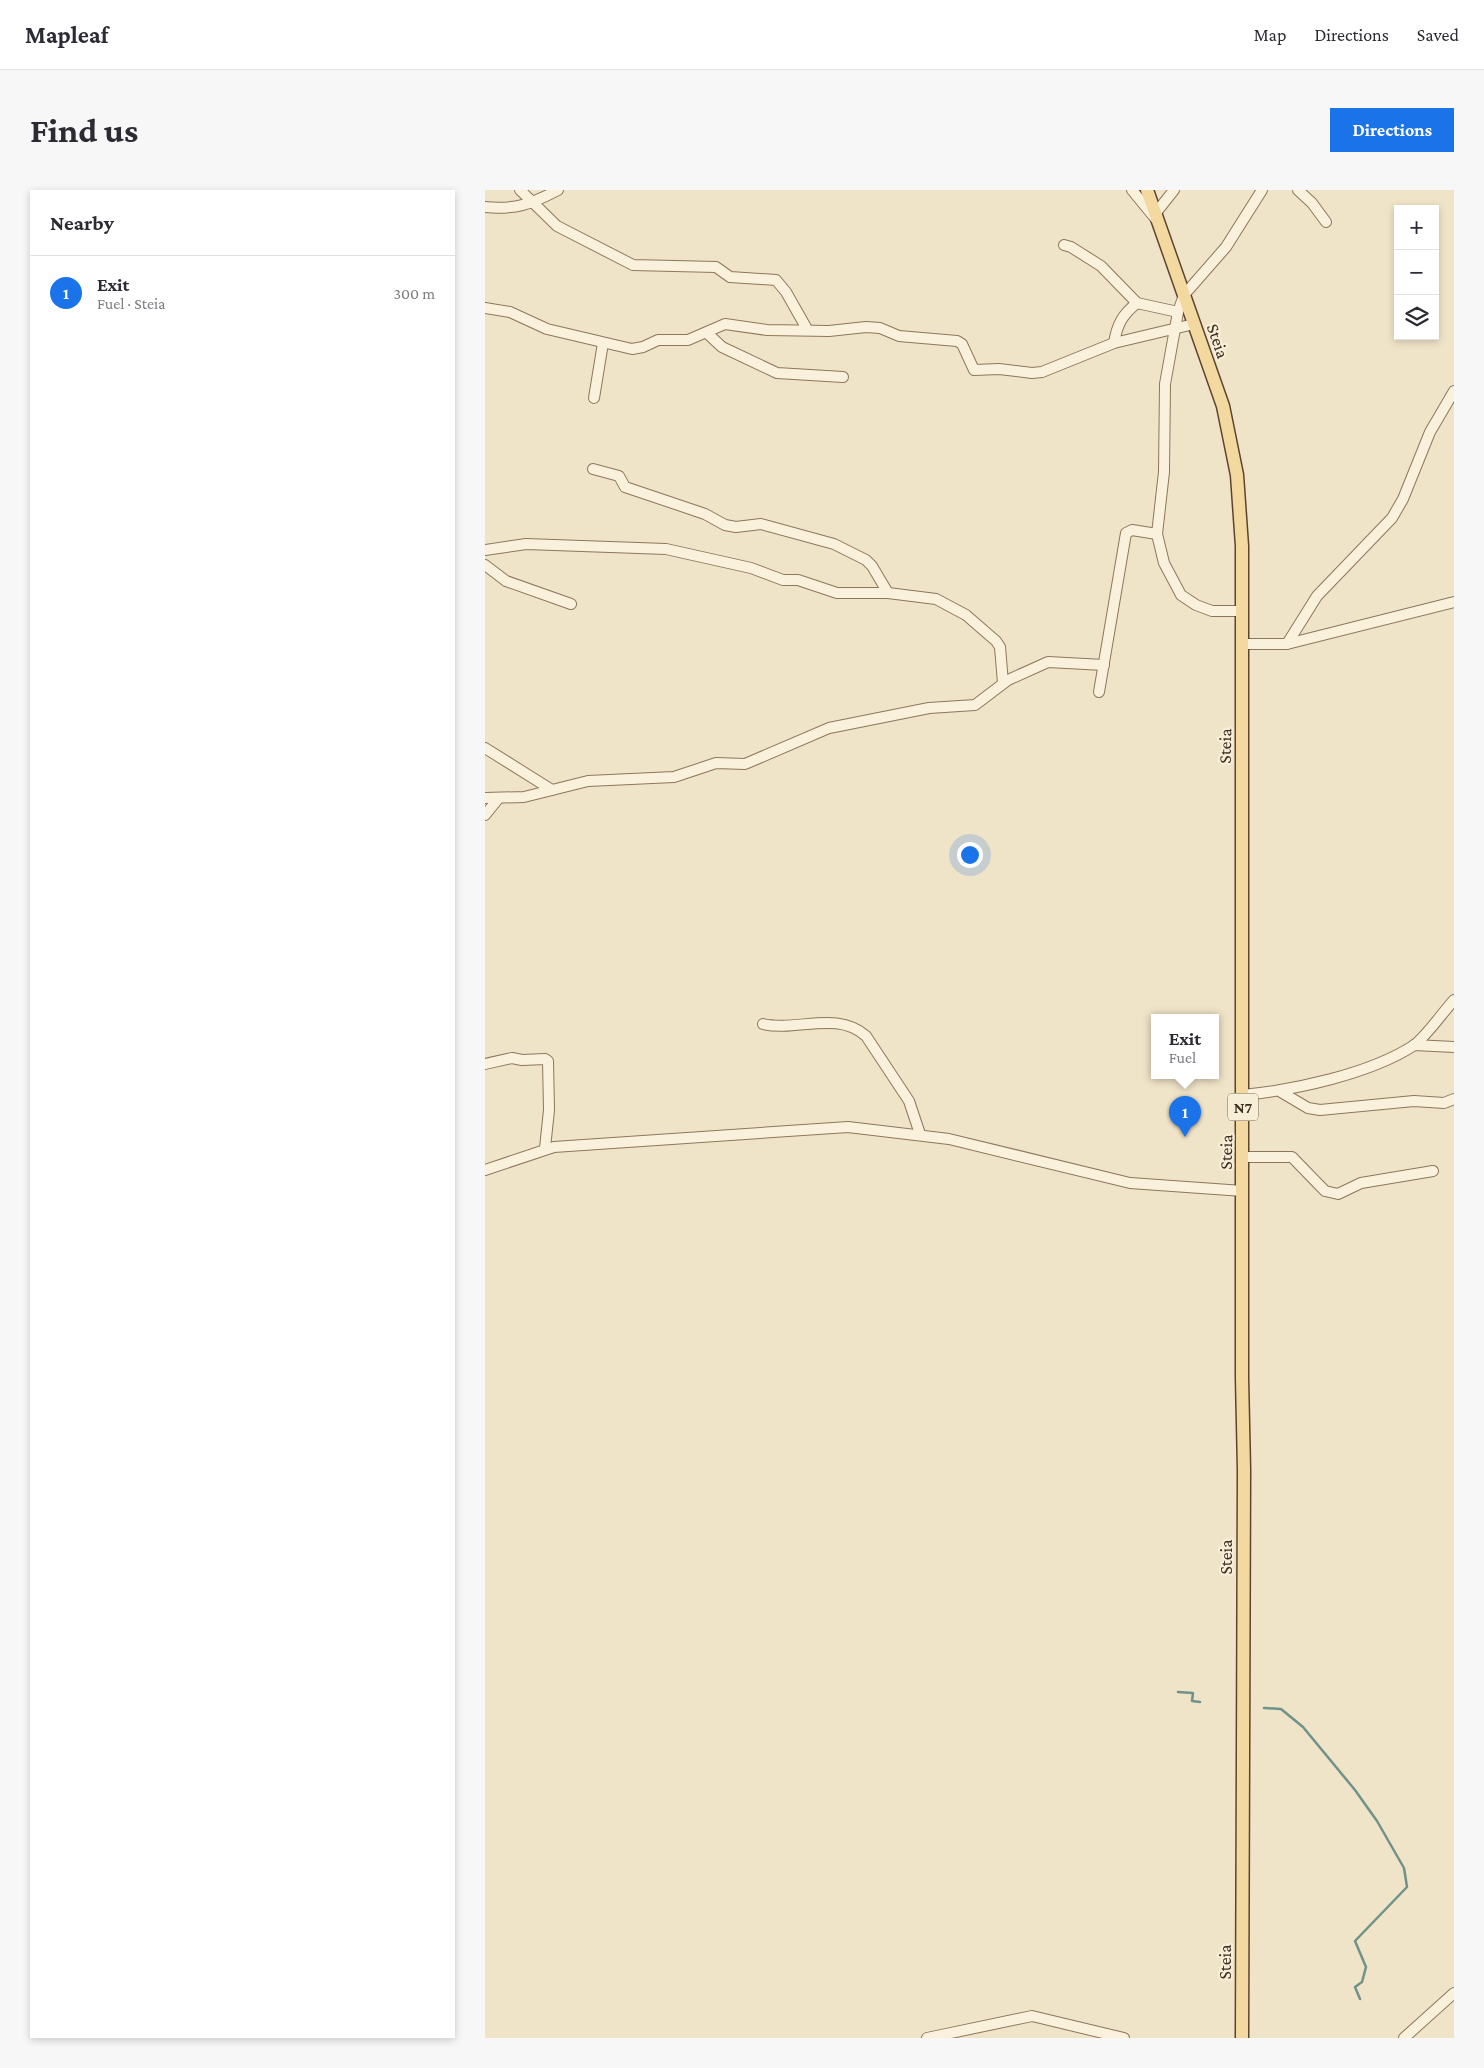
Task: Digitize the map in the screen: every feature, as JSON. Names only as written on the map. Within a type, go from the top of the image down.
[{"type":"main road","name":"Steia","points":[[1147,190],[1223,406],[1237,475],[1242,546],[1244,644],[1242,2038]]},
{"type":"street","points":[[521,190],[561,229],[633,265],[716,267],[730,278],[776,280],[786,292],[807,329]]},
{"type":"street","points":[[485,207],[507,210],[535,202],[558,190]]},
{"type":"street","points":[[1131,190],[1157,219],[1174,190]]},
{"type":"street","points":[[1243,611],[1212,611],[1196,605],[1181,595],[1164,563],[1157,534],[1165,472],[1165,384],[1177,312],[1183,295],[1226,247],[1262,190]]},
{"type":"street","points":[[1298,190],[1312,203],[1326,222]]},
{"type":"street","points":[[1064,245],[1071,247],[1101,266],[1137,302],[1177,312]]},
{"type":"street","points":[[1114,343],[1117,326],[1122,316],[1137,302]]},
{"type":"street","points":[[485,308],[510,312],[547,329],[603,343],[638,349],[658,340],[688,340],[725,324],[767,330],[807,329],[829,331],[866,327],[880,328],[899,336],[957,341],[962,344],[971,367],[978,371],[999,369],[1037,373],[1114,343],[1193,324]]},
{"type":"street","points":[[707,333],[722,348],[777,372],[843,377]]},
{"type":"street","points":[[595,398],[603,343]]},
{"type":"street","points":[[1287,644],[1317,596],[1392,518],[1403,499],[1430,432],[1454,391]]},
{"type":"street","points":[[593,469],[619,476],[625,487],[705,514],[725,526],[736,527],[761,524],[834,544],[866,560],[872,566],[888,593]]},
{"type":"street","points":[[1099,692],[1126,533],[1132,530],[1157,534]]},
{"type":"street","points":[[485,550],[526,544],[659,548],[751,568],[783,580],[797,580],[837,593],[888,593],[936,599],[966,615],[999,643],[1003,683]]},
{"type":"street","points":[[485,566],[506,581],[571,604]]},
{"type":"street","points":[[1244,644],[1287,644],[1454,602]]},
{"type":"street","points":[[485,798],[524,797],[588,781],[675,777],[710,764],[745,764],[829,728],[929,708],[981,703],[1003,683],[1048,662],[1104,665]]},
{"type":"street","points":[[485,748],[552,790]]},
{"type":"street","points":[[485,815],[498,799]]},
{"type":"street","points":[[1243,1095],[1281,1092],[1356,1072],[1414,1045],[1454,1000]]},
{"type":"street","points":[[763,1024],[810,1022],[843,1024],[857,1028],[866,1036],[909,1101],[920,1134]]},
{"type":"street","points":[[1414,1045],[1454,1047]]},
{"type":"street","points":[[485,1064],[512,1058],[545,1059],[548,1061],[549,1110],[545,1148]]},
{"type":"street","points":[[1281,1092],[1308,1108],[1320,1110],[1414,1101],[1445,1103],[1454,1099]]},
{"type":"street","points":[[485,1170],[545,1148],[754,1135],[836,1127],[920,1134],[949,1139],[1130,1183],[1243,1191]]},
{"type":"street","points":[[1244,1157],[1292,1157],[1325,1191],[1331,1193],[1346,1191],[1361,1183],[1433,1171]]},
{"type":"street","points":[[1405,2038],[1454,1994]]},
{"type":"street","points":[[927,2038],[1032,2016],[1083,2033],[1124,2038]]},
{"type":"waterway","points":[[1178,1692],[1193,1693],[1192,1701],[1200,1702]]},
{"type":"waterway","points":[[1264,1708],[1281,1709],[1303,1727],[1355,1790],[1377,1821],[1404,1868],[1407,1887],[1355,1941],[1366,1967],[1362,1982],[1355,1987],[1360,1999]]},
{"type":"place","name":"Exit","points":[[1185,1137]]}]
